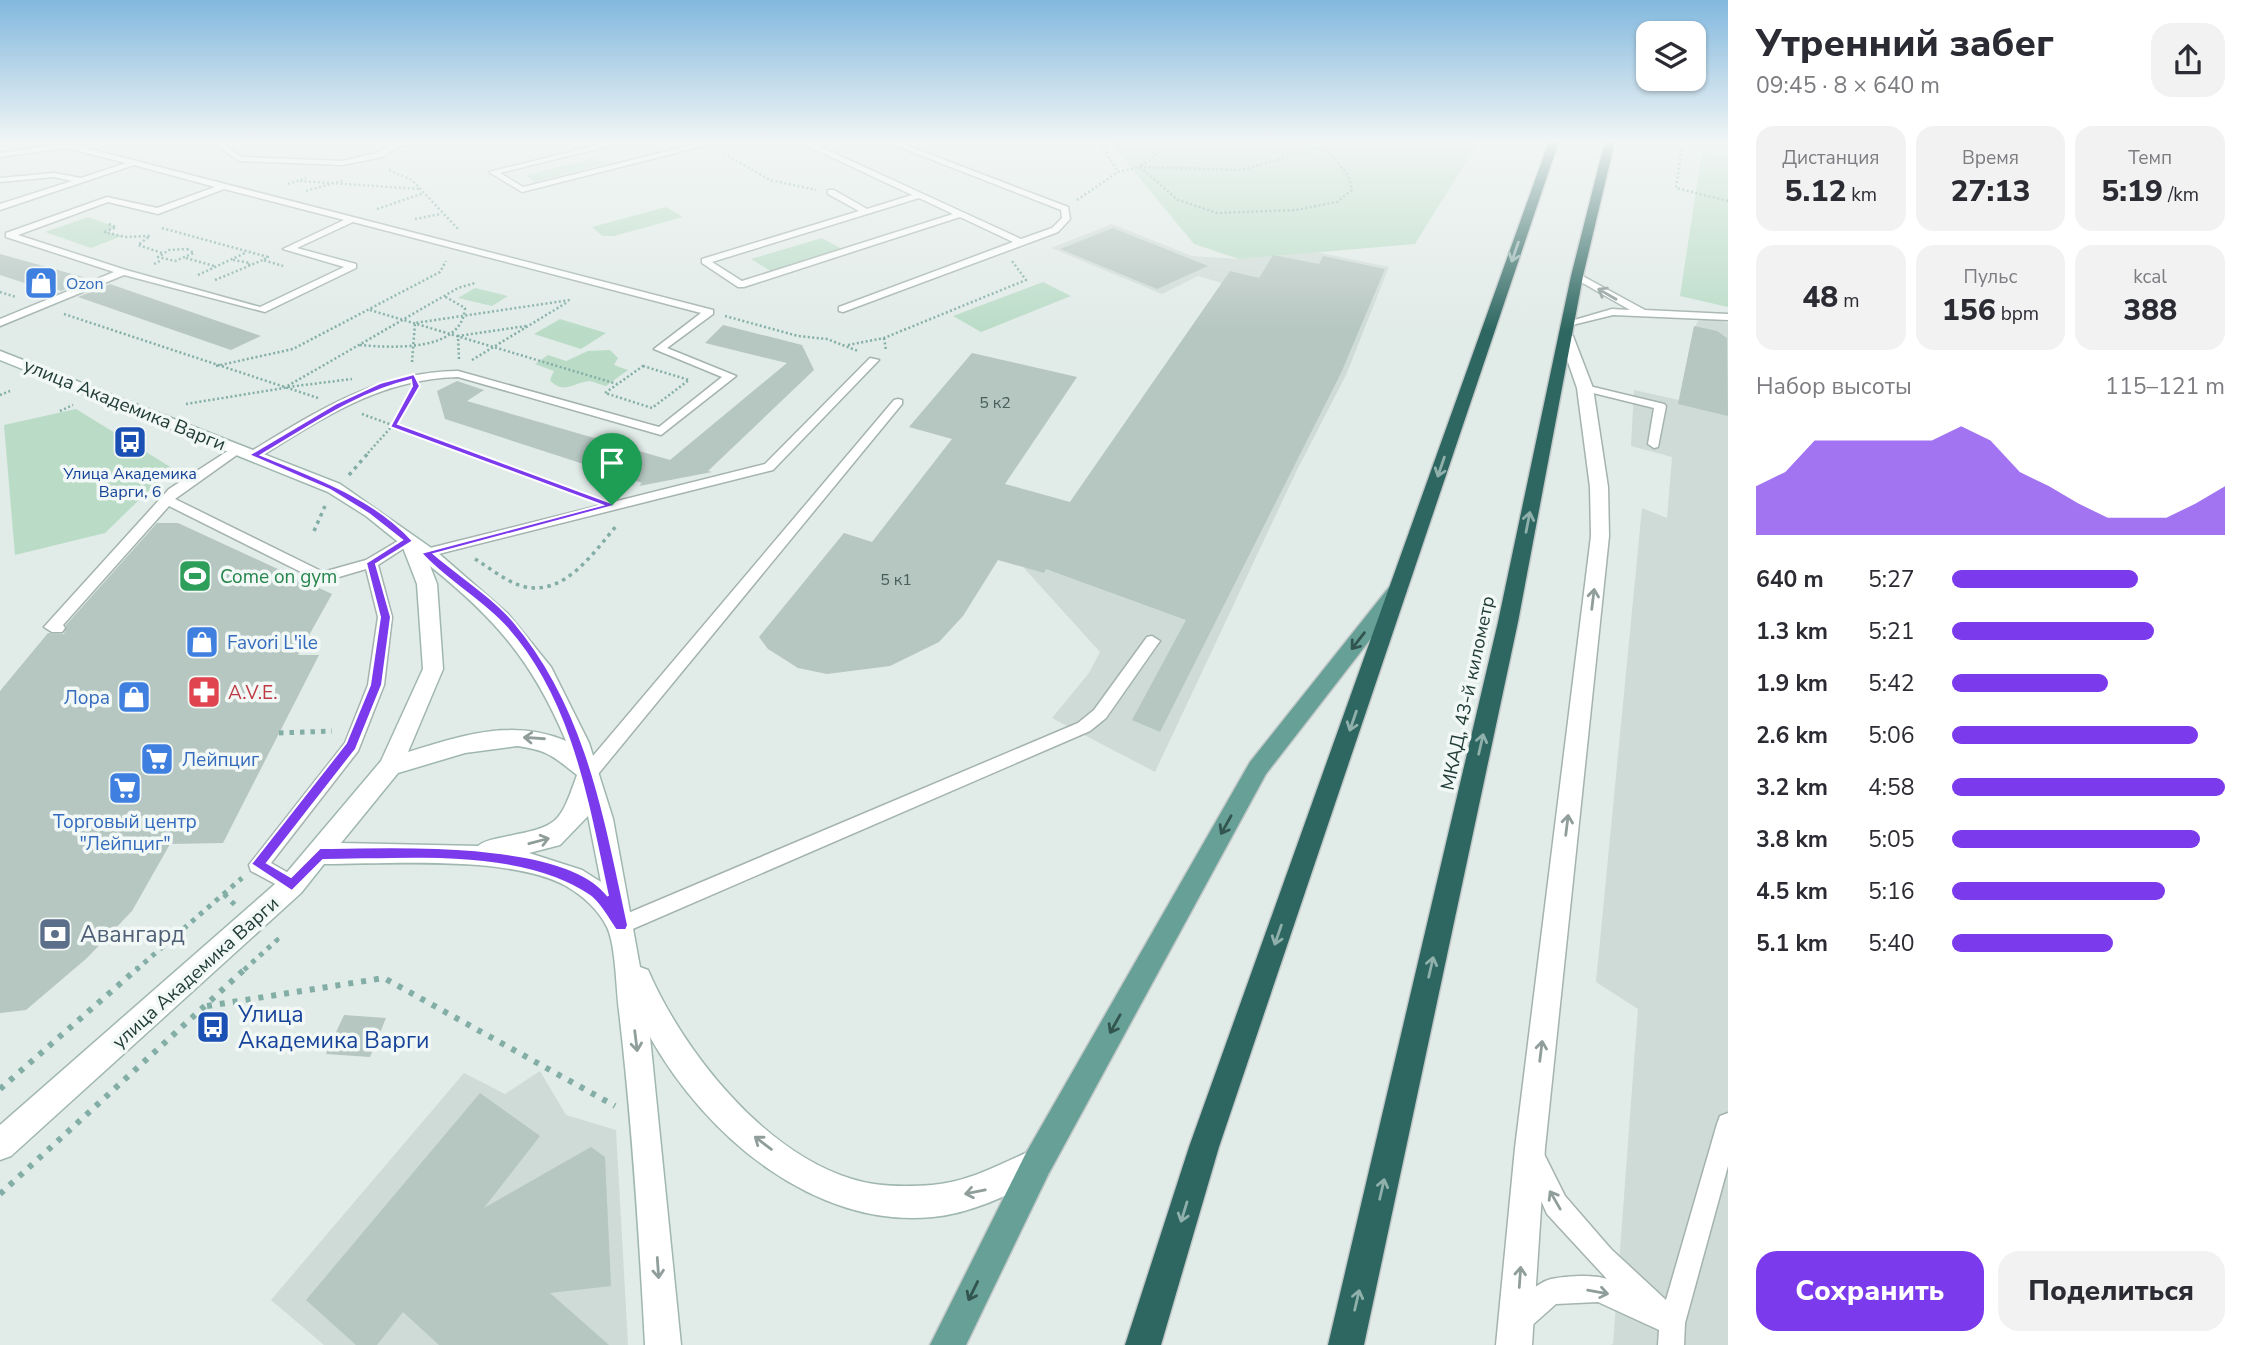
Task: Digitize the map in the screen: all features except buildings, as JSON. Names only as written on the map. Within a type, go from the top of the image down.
[{"type":"highway","points":[[1143,1345],[1204,1147],[1531,204]]},
{"type":"highway","name":"МКАД, 43-й километр","points":[[1346,1345],[1508,622],[1577,276],[1595,204]]},
{"type":"main road","points":[[948,1345],[1037,1164],[1258,768],[1400,587]]},
{"type":"street","points":[[1515,1333],[1530,1148],[1600,536],[1599,487],[1585,388],[1567,331]]},
{"type":"street","name":"улица Академика Варги","points":[[0,355],[334,488],[401,535],[417,554],[427,584],[433,669],[390,766],[292,885],[0,1145]]},
{"type":"street","points":[[401,535],[510,625],[544,672],[567,718],[588,774],[621,925],[645,1002],[692,1076],[743,1127],[791,1164],[849,1194],[918,1203],[986,1190],[1037,1164]]},
{"type":"street","points":[[390,766],[477,742],[516,737],[545,739],[570,751],[588,774]]},
{"type":"street","points":[[320,854],[448,854],[506,850],[551,838],[577,814],[588,774]]},
{"type":"street","points":[[448,854],[502,859],[562,873],[597,893],[621,925],[653,1183],[663,1345]]},
{"type":"lane","points":[[94,204],[9,235],[127,273],[261,310],[353,266],[288,249],[354,219]]},
{"type":"lane","points":[[127,204],[158,211],[177,204]]},
{"type":"lane","points":[[296,204],[709,312]]},
{"type":"lane","points":[[852,204],[865,211]]},
{"type":"lane","points":[[890,204],[705,261],[741,285],[958,215]]},
{"type":"lane","points":[[934,204],[1021,242]]},
{"type":"lane","points":[[843,309],[1055,230],[1066,219],[1065,209],[1051,204]]},
{"type":"lane","points":[[0,323],[127,273]]},
{"type":"lane","points":[[1577,276],[1643,313]]},
{"type":"lane","points":[[254,455],[340,405],[383,384],[454,370],[661,431],[730,376],[659,348],[709,312]]},
{"type":"lane","points":[[1567,331],[1612,312],[1728,317]]},
{"type":"lane","points":[[426,553],[769,467],[874,360]]},
{"type":"lane","points":[[1585,388],[1660,406],[1654,443]]},
{"type":"lane","points":[[588,774],[898,402]]},
{"type":"lane","points":[[57,628],[52,627],[143,523],[203,470],[237,449]]},
{"type":"lane","points":[[167,500],[322,577],[371,563],[401,535]]},
{"type":"lane","points":[[292,885],[258,864],[352,746],[376,685],[385,617],[371,563]]},
{"type":"lane","points":[[621,925],[1084,727],[1100,714],[1152,641]]},
{"type":"lane","points":[[1672,1334],[1728,1124]]},
{"type":"lane","points":[[1530,1148],[1556,1205],[1672,1334]]},
{"type":"lane","points":[[1515,1333],[1551,1292],[1599,1289],[1672,1334]]},
{"type":"path","points":[[370,212],[393,204]]},
{"type":"path","points":[[215,366],[293,349],[440,272],[455,244],[459,227],[441,214],[433,204]]},
{"type":"path","points":[[1065,209],[1072,204]]},
{"type":"path","points":[[1188,204],[1217,214],[1296,210],[1329,204]]},
{"type":"path","points":[[158,211],[145,223],[268,257],[212,281]]},
{"type":"path","points":[[108,224],[116,226],[105,232],[125,237],[150,236],[138,245],[162,253],[183,248],[191,250],[194,253],[186,258]]},
{"type":"path","points":[[848,345],[884,338],[1026,280],[1003,249]]},
{"type":"path","points":[[204,280],[198,275],[248,251]]},
{"type":"path","points":[[162,253],[158,257],[162,260]]},
{"type":"path","points":[[127,273],[162,260],[186,258],[215,266]]},
{"type":"path","points":[[228,261],[247,260],[250,263],[248,267]]},
{"type":"path","points":[[263,260],[289,268]]},
{"type":"path","points":[[186,404],[284,388],[444,296],[475,283]]},
{"type":"path","points":[[0,292],[215,366],[340,405],[612,505]]},
{"type":"path","points":[[359,345],[379,349],[413,346],[450,334],[463,324],[467,315],[465,308],[458,301],[444,296]]},
{"type":"path","points":[[415,323],[570,300],[454,370]]},
{"type":"path","points":[[369,310],[617,384]]},
{"type":"path","points":[[709,312],[799,336],[827,339],[848,345],[874,360]]},
{"type":"path","points":[[313,531],[334,488],[393,425],[416,386],[413,346],[415,323]]},
{"type":"path","points":[[458,336],[529,326]]},
{"type":"path","points":[[454,370],[458,336]]},
{"type":"path","points":[[643,366],[689,380],[652,408],[605,393],[617,384],[643,366]]},
{"type":"path","points":[[0,395],[10,391]]},
{"type":"path","points":[[475,559],[524,588],[553,586],[570,575],[617,525]]},
{"type":"path","points":[[279,733],[332,731]]},
{"type":"path","points":[[0,1089],[258,864]]},
{"type":"path","points":[[0,1194],[277,940]]},
{"type":"path","points":[[207,1006],[384,978],[620,1109]]},
{"type":"shaded area","points":[[1112,224],[1192,256],[1239,259],[1317,252],[1389,267],[1346,375],[1296,472],[1155,772],[1052,718],[1089,673],[1100,652],[1024,568],[1222,283],[1198,276],[1162,294],[1051,248]]},
{"type":"shaded area","points":[[1713,319],[1728,323],[1728,1345],[1610,1345],[1613,1344],[1638,1009],[1596,982],[1642,508],[1667,518],[1672,457],[1631,446],[1634,390],[1679,400],[1693,332],[1698,321]]},
{"type":"shaded area","points":[[540,1071],[566,1115],[616,1130],[628,1345],[324,1345],[271,1300],[464,1073],[505,1094]]},
{"type":"green space","points":[[1161,204],[1440,204],[1415,244],[1239,259],[1194,244]]},
{"type":"green space","points":[[1694,204],[1728,204],[1728,307],[1680,296]]},
{"type":"green space","points":[[666,207],[683,217],[614,236],[602,236],[592,227]]},
{"type":"green space","points":[[88,217],[116,227],[106,232],[122,236],[91,248],[45,232]]},
{"type":"green space","points":[[822,238],[842,249],[772,272],[751,259]]},
{"type":"green space","points":[[1043,282],[1071,296],[981,332],[953,316]]},
{"type":"green space","points":[[475,288],[508,296],[492,306],[458,298]]},
{"type":"green space","points":[[560,319],[606,333],[581,349],[534,334]]},
{"type":"green space","points":[[610,350],[618,358],[614,365],[628,370],[606,386],[589,381],[559,387],[550,380],[554,371],[535,364],[548,355],[566,361],[588,351]]},
{"type":"green space","points":[[76,409],[172,468],[105,533],[15,555],[4,425]]},
{"type":"place","name":"Ozon","points":[[41,283]]},
{"type":"place","name":"Улица Академика Варги, 6","points":[[130,442]]},
{"type":"place","name":"Come on gym","points":[[195,576]]},
{"type":"place","name":"Favori L'ile","points":[[202,642]]},
{"type":"place","name":"A.V.E.","points":[[204,692]]},
{"type":"place","name":"Лора","points":[[134,697]]},
{"type":"place","name":"Лейпциг","points":[[157,759]]},
{"type":"place","name":"Торговый центр \"Лейпциг\"","points":[[125,788]]},
{"type":"place","name":"Авангард","points":[[55,934]]},
{"type":"place","name":"Улица Академика Варги","points":[[213,1027]]},
{"type":"route","points":[[414,377],[416,386],[393,425],[612,505],[426,553],[510,625],[544,672],[567,718],[588,774],[603,832],[621,925],[597,893],[562,873],[502,859],[448,854],[320,854],[292,885],[258,864],[352,746],[376,685],[385,617],[371,563],[408,541],[372,512],[334,488],[254,455],[340,405],[383,384],[414,377]]}]
